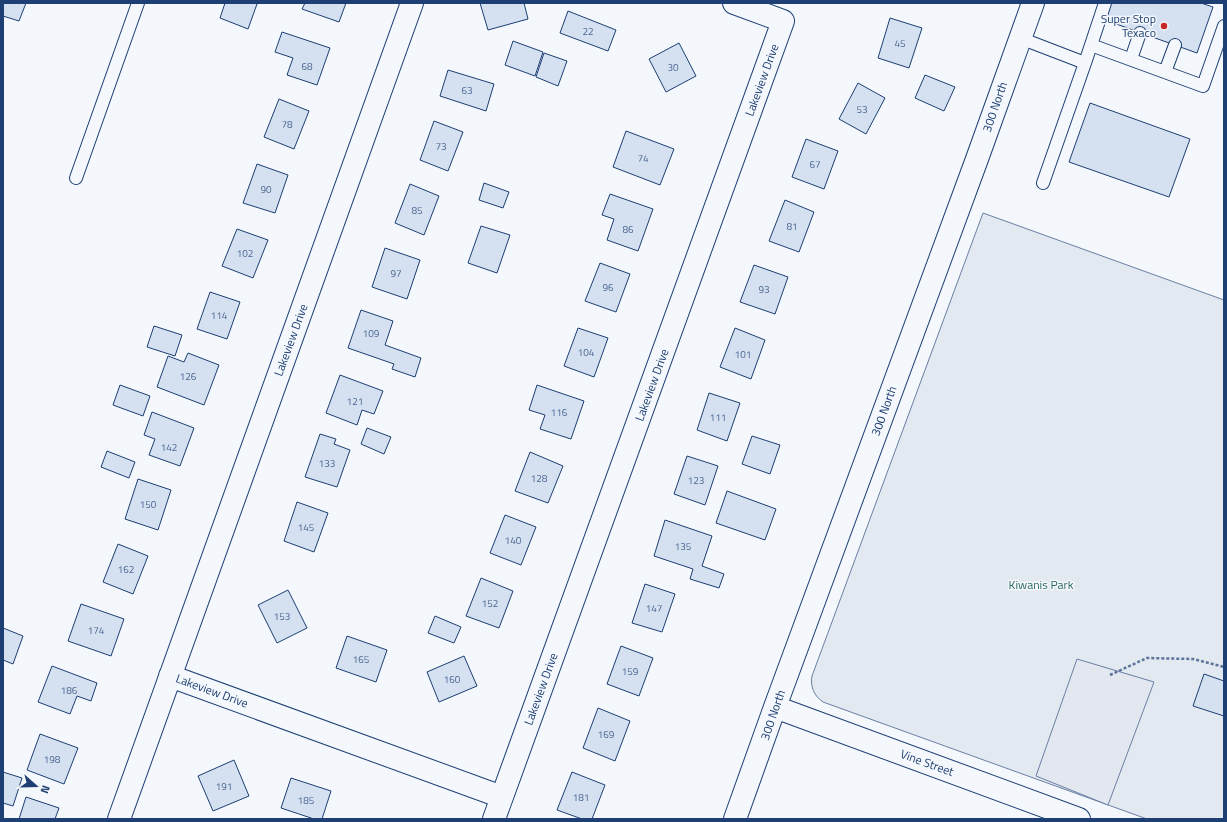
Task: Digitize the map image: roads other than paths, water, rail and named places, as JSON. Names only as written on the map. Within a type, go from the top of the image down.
[{"type":"street","name":"Lakeview Drive","points":[[119,819],[412,3]]},
{"type":"street","name":"Lakeview Drive","points":[[494,819],[783,21],[734,3]]},
{"type":"street","name":"300 North","points":[[735,819],[1033,3]]},
{"type":"street","name":"Lakeview Drive","points":[[170,676],[502,797]]},
{"type":"street","name":"Vine Street","points":[[775,707],[1079,819]]},
{"type":"lane","points":[[76,178],[138,3]]},
{"type":"lane","points":[[1043,183],[1106,3]]},
{"type":"lane","points":[[1091,45],[1203,86],[1224,26]]},
{"type":"lane","points":[[1131,59],[1140,32]]},
{"type":"lane","points":[[1020,38],[1085,63]]},
{"type":"lane","points":[[1165,72],[1175,45]]},
{"type":"place","name":"Super Stop Texaco","points":[[1164,26]]},
{"type":"park label","name":"Kiwanis Park","points":[[1041,585]]}]
